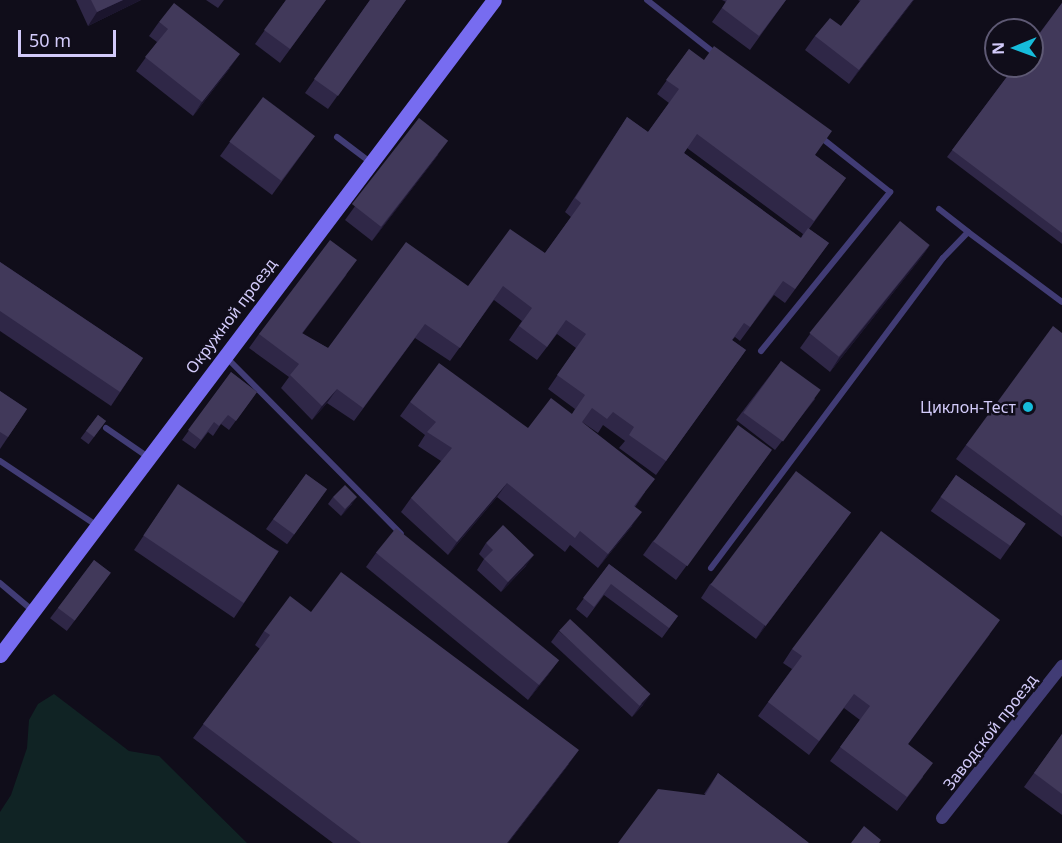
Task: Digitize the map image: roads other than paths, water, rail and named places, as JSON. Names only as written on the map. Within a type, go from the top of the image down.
[{"type":"street","name":"Окружной проезд","points":[[0,655],[369,161],[494,0]]},
{"type":"street","name":"Заводской проезд","points":[[942,818],[1062,666]]},
{"type":"lane","points":[[646,0],[721,59]]},
{"type":"lane","points":[[762,351],[890,192],[815,133]]},
{"type":"lane","points":[[337,137],[369,161]]},
{"type":"lane","points":[[939,209],[1062,302]]},
{"type":"lane","points":[[711,568],[943,258],[968,232]]},
{"type":"lane","points":[[224,355],[405,538]]},
{"type":"lane","points":[[106,428],[148,457]]},
{"type":"lane","points":[[0,461],[97,525]]},
{"type":"lane","points":[[0,583],[33,611]]},
{"type":"place","name":"Циклон-Тест","points":[[1028,407]]}]
